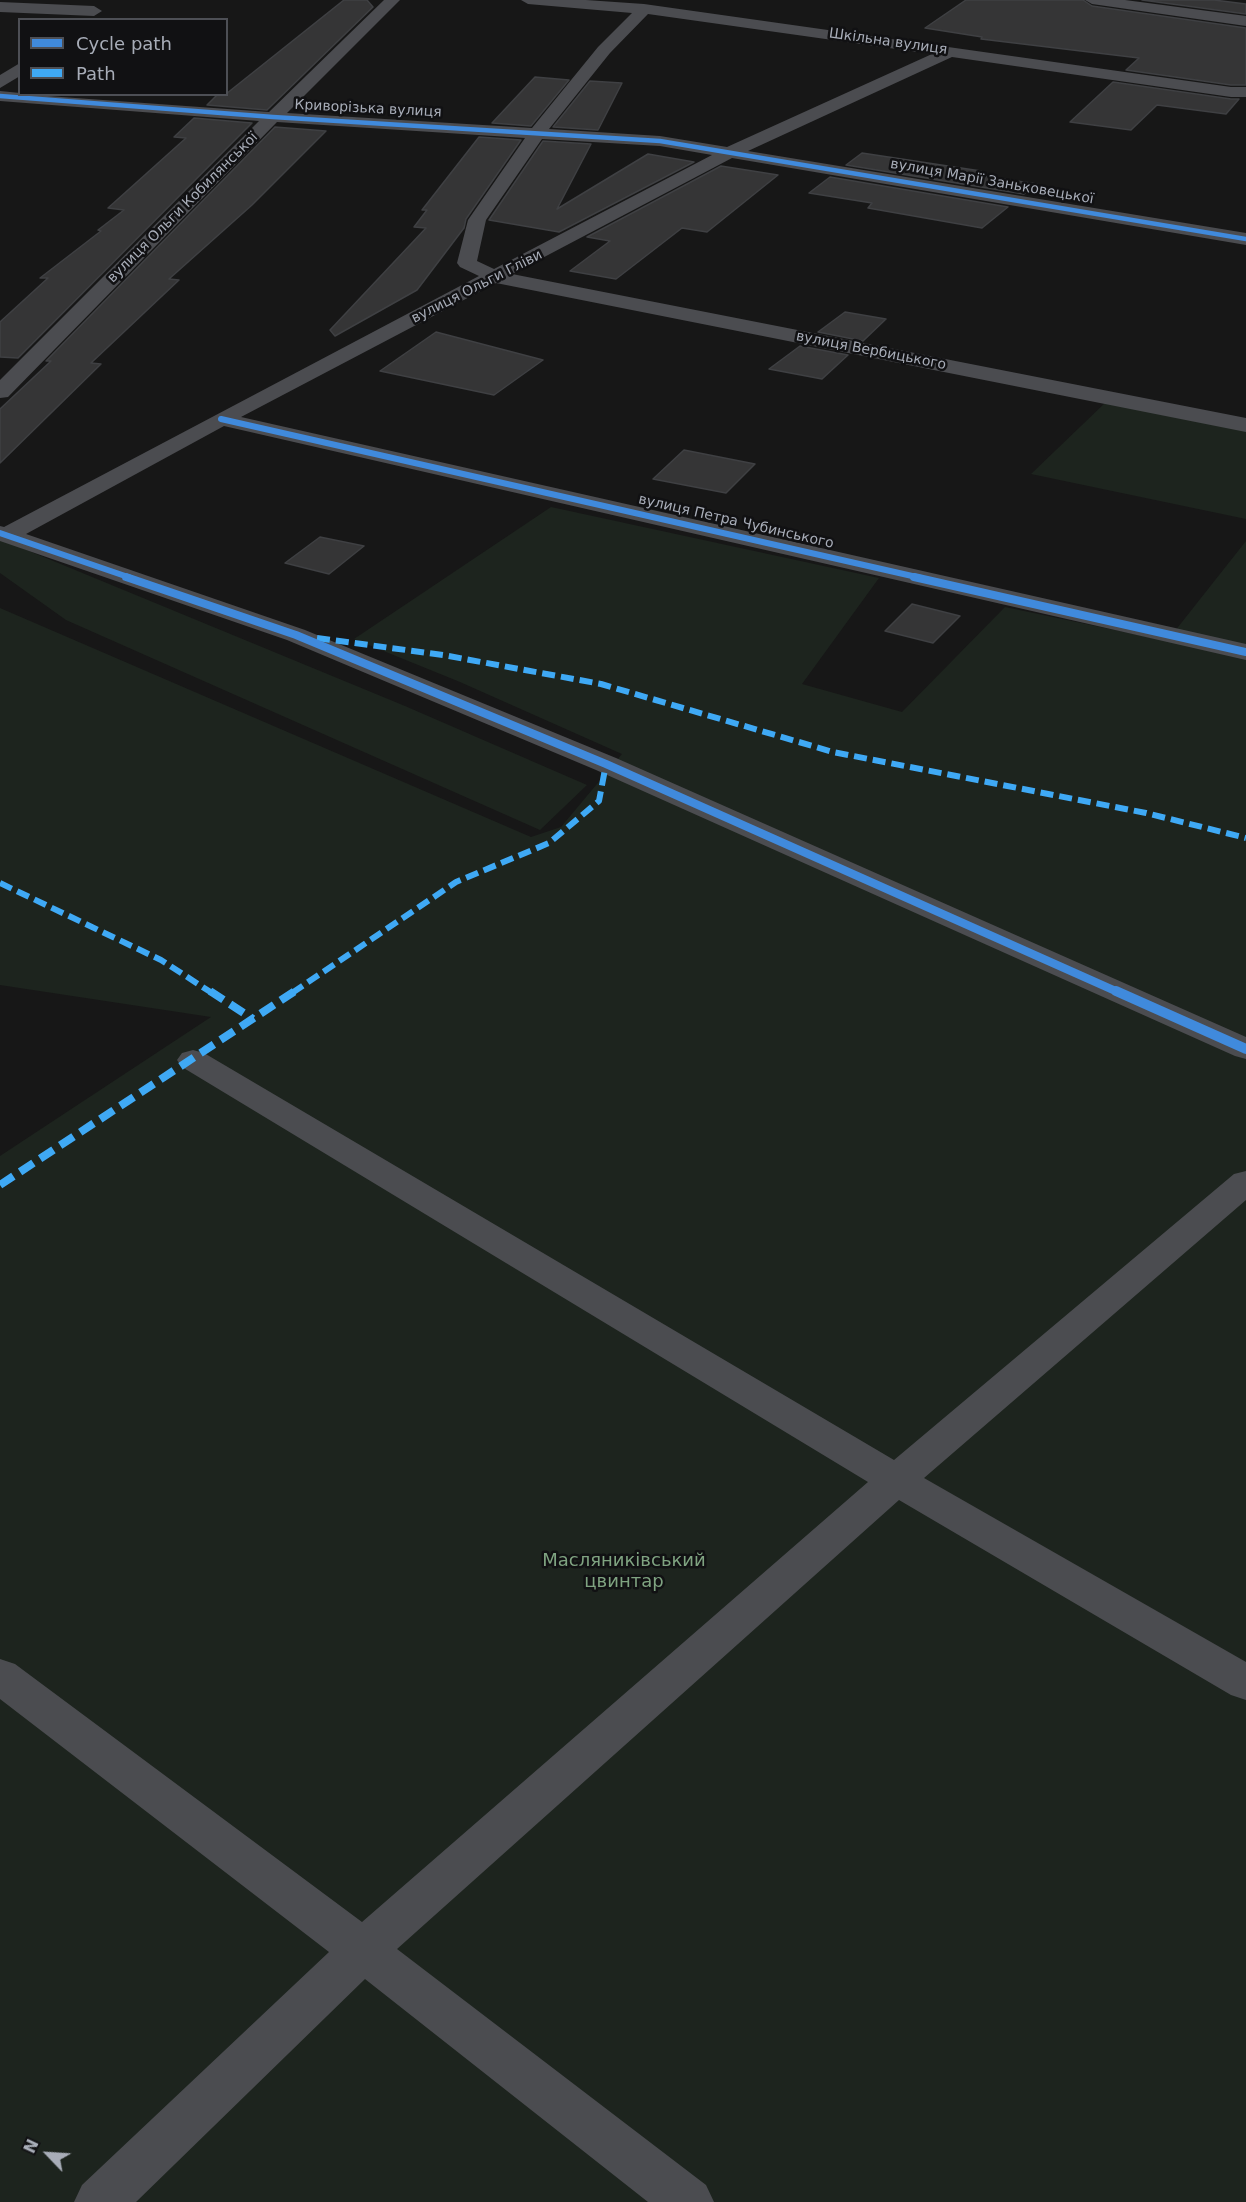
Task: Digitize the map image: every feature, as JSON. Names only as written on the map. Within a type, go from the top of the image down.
[{"type":"street","name":"вулиця Ольги Кобилянської","points":[[0,392],[273,117],[393,0]]},
{"type":"street","name":"Шкільна вулиця","points":[[528,0],[644,9],[1241,93]]},
{"type":"street","points":[[1092,0],[1246,21]]},
{"type":"street","points":[[0,7],[94,12]]},
{"type":"street","points":[[537,133],[604,50],[644,9]]},
{"type":"street","name":"вулиця Ольги Гліви","points":[[3,534],[733,151],[953,51]]},
{"type":"street","points":[[0,83],[18,70]]},
{"type":"street","name":"Криворізька вулиця","points":[[0,96],[273,117],[660,141],[733,151]]},
{"type":"street","name":"вулиця Вербицького","points":[[537,133],[477,220],[467,262],[496,277],[1246,425]]},
{"type":"street","name":"вулиця Марії Заньковецької","points":[[733,151],[1246,239]]},
{"type":"street","name":"вулиця Петра Чубинського","points":[[221,419],[1246,652]]},
{"type":"street","points":[[3,534],[318,645],[606,764],[1246,1049]]},
{"type":"street","points":[[193,1060],[896,1480],[1246,1683]]},
{"type":"street","points":[[100,2202],[363,1950],[896,1480],[1246,1182]]},
{"type":"street","points":[[0,1676],[363,1950],[688,2202]]},
{"type":"green space","points":[[1106,402],[1246,429],[1246,519],[1031,474]]},
{"type":"green space","name":"Масляниківський цвинтар","points":[[551,507],[879,578],[802,684],[902,712],[1005,607],[1167,641],[1246,541],[1246,2202],[0,2202],[0,1156],[211,1017],[0,985],[0,608],[531,837],[561,827],[622,754],[460,682],[354,639]]},
{"type":"green space","points":[[0,539],[405,706],[587,785],[540,830],[66,620],[0,573]]},
{"type":"building","points":[[344,0],[367,0],[373,7],[267,110],[207,105],[216,96],[228,96],[228,92]]},
{"type":"building","points":[[966,0],[1083,0],[1092,6],[1246,28],[1246,85],[1231,85],[1126,70],[1139,58],[981,39],[982,37],[925,28]]},
{"type":"building","points":[[1142,0],[1214,0],[1246,4],[1246,14]]},
{"type":"building","points":[[535,77],[569,80],[531,126],[492,123]]},
{"type":"building","points":[[590,81],[622,83],[598,130],[553,127]]},
{"type":"building","points":[[1113,82],[1239,99],[1226,114],[1157,105],[1131,130],[1070,122]]},
{"type":"building","points":[[194,118],[252,123],[18,358],[0,357],[0,322],[48,278],[40,278],[101,231],[98,230],[124,210],[108,208],[186,138],[174,137]]},
{"type":"building","points":[[275,127],[326,131],[252,205],[169,279],[179,280],[91,363],[101,364],[0,463],[0,409],[51,361],[46,361]]},
{"type":"building","points":[[479,137],[521,140],[466,219],[464,228],[417,290],[335,336],[330,330],[426,228],[414,227],[427,210],[422,210]]},
{"type":"building","points":[[543,141],[591,144],[557,209],[648,154],[694,162],[559,232],[489,220]]},
{"type":"building","points":[[862,153],[981,171],[977,175],[1037,184],[1024,194],[846,165]]},
{"type":"building","points":[[721,166],[778,175],[707,232],[682,228],[616,279],[570,271],[610,241],[587,237]]},
{"type":"building","points":[[830,177],[1008,207],[982,228],[868,208],[872,203],[809,193]]},
{"type":"building","points":[[845,312],[886,319],[863,341],[818,332]]},
{"type":"building","points":[[436,332],[543,360],[494,395],[380,371]]},
{"type":"building","points":[[800,346],[848,355],[822,379],[769,369]]},
{"type":"building","points":[[684,450],[755,464],[726,493],[653,479]]},
{"type":"building","points":[[320,537],[364,546],[329,574],[285,563]]},
{"type":"building","points":[[912,604],[960,616],[933,643],[885,631]]},
{"type":"marked path","points":[[317,638],[443,655],[601,684],[833,752],[1146,813],[1246,838]]},
{"type":"marked path","points":[[0,1185],[193,1060],[456,882],[549,843],[599,801],[606,764]]},
{"type":"marked path","points":[[0,883],[161,960],[253,1019]]},
{"type":"cycle path","points":[[0,96],[273,117],[660,141],[1246,239]]},
{"type":"cycle path","points":[[221,419],[1246,652]]},
{"type":"cycle path","points":[[0,533],[296,635],[606,764],[1246,1049]]}]
